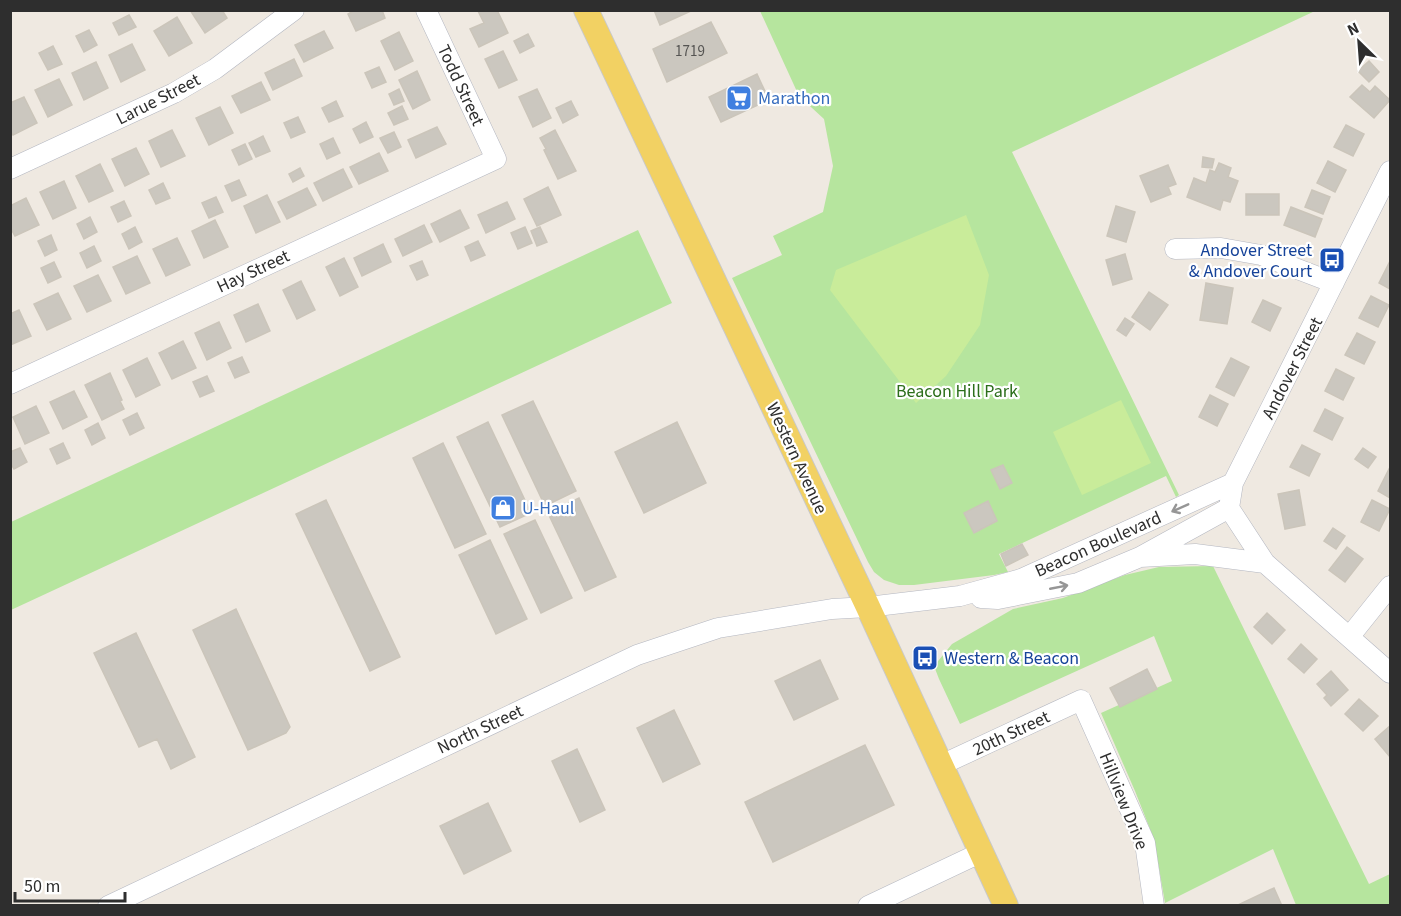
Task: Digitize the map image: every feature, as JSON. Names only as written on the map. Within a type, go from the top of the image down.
[{"type":"main road","name":"Western Avenue","points":[[586,10],[868,607],[1006,906]]},
{"type":"street","name":"Larue Street","points":[[10,169],[174,93],[215,69],[294,10]]},
{"type":"street","name":"Todd Street","points":[[426,10],[495,159]]},
{"type":"street","name":"Hay Street","points":[[10,384],[495,159]]},
{"type":"street","name":"Andover Street","points":[[1229,508],[1233,483],[1390,171]]},
{"type":"street","points":[[1175,249],[1221,248],[1261,255],[1334,283]]},
{"type":"street","name":"Beacon Boulevard","points":[[868,607],[960,596],[1021,579],[1233,483]]},
{"type":"street","name":"Beacon Boulevard","points":[[960,596],[998,599],[1078,584],[1140,557],[1229,508]]},
{"type":"street","points":[[1229,508],[1265,563],[1390,673]]},
{"type":"street","name":"Beacon Boulevard","points":[[1140,557],[1195,554],[1265,563]]},
{"type":"street","points":[[1350,636],[1390,586]]},
{"type":"street","name":"North Street","points":[[108,906],[637,655],[718,628],[832,609],[868,607]]},
{"type":"street","name":"20th Street","points":[[941,765],[1081,700]]},
{"type":"street","name":"Hillview Drive","points":[[1081,700],[1145,843],[1154,906]]},
{"type":"street","points":[[868,906],[982,852]]},
{"type":"green space","name":"Beacon Hill Park","points":[[760,11],[1315,11],[1012,152],[1179,495],[1176,497],[1166,476],[999,554],[1008,572],[899,585],[884,580],[874,572],[732,278],[782,255],[773,236],[823,212],[833,166],[824,119],[799,96]]},
{"type":"green space","points":[[966,215],[989,275],[980,325],[946,376],[916,403],[830,290],[836,270]]},
{"type":"green space","points":[[638,230],[672,303],[11,610],[11,522]]},
{"type":"green space","points":[[1121,400],[1151,463],[1082,495],[1053,432]]},
{"type":"green space","points":[[1213,566],[1369,884],[1390,874],[1390,905],[1296,905],[1273,849],[1165,903],[1154,839],[1101,713],[1172,681],[1154,636],[960,724],[934,666],[952,644],[1013,609],[1063,598],[1125,575],[1159,567]]},
{"type":"building","points":[[190,10],[222,10],[227,18],[205,33]]},
{"type":"building","points":[[355,10],[382,10],[385,18],[356,31],[348,14]]},
{"type":"building","points":[[497,10],[508,33],[479,47],[470,29],[484,23],[478,11]]},
{"type":"building","points":[[654,10],[693,10],[660,25]]},
{"type":"building","points":[[129,15],[136,27],[119,35],[113,23]]},
{"type":"building","points":[[177,17],[192,43],[169,56],[154,31]]},
{"type":"building","name":"Marathon","points":[[711,22],[727,53],[667,82],[653,49]]},
{"type":"building","points":[[89,30],[97,45],[84,52],[76,36]]},
{"type":"building","points":[[324,31],[333,48],[304,62],[295,45]]},
{"type":"building","points":[[399,32],[413,61],[395,70],[381,41]]},
{"type":"building","points":[[528,34],[534,46],[520,53],[514,41]]},
{"type":"building","points":[[132,44],[145,70],[121,82],[109,55]]},
{"type":"building","points":[[53,46],[62,64],[48,70],[39,53]]},
{"type":"building","points":[[503,51],[517,80],[499,88],[485,59]]},
{"type":"building","points":[[294,59],[302,76],[273,90],[265,73]]},
{"type":"building","points":[[1369,61],[1379,72],[1369,82],[1358,71]]},
{"type":"building","points":[[96,62],[108,88],[84,100],[72,73]]},
{"type":"building","points":[[379,67],[386,82],[372,88],[365,73]]},
{"type":"building","points":[[417,71],[430,100],[413,109],[399,80]]},
{"type":"building","name":"Marathon","points":[[757,74],[769,100],[721,122],[709,97]]},
{"type":"building","points":[[59,79],[72,105],[48,117],[35,90]]},
{"type":"building","points":[[261,82],[270,100],[241,113],[232,96]]},
{"type":"building","points":[[1362,85],[1370,92],[1375,86],[1390,100],[1374,118],[1350,97]]},
{"type":"building","points":[[399,89],[404,101],[394,105],[389,94]]},
{"type":"building","points":[[537,89],[551,118],[533,127],[519,97]]},
{"type":"building","points":[[24,97],[37,123],[13,135],[10,130],[10,103]]},
{"type":"building","points":[[336,101],[343,116],[329,122],[322,108]]},
{"type":"building","points":[[571,101],[578,115],[563,123],[556,108]]},
{"type":"building","points":[[402,106],[408,119],[394,125],[388,113]]},
{"type":"building","points":[[220,107],[233,133],[209,145],[196,118]]},
{"type":"building","points":[[298,117],[305,132],[291,138],[284,123]]},
{"type":"building","points":[[366,122],[373,137],[360,143],[353,129]]},
{"type":"building","points":[[1346,125],[1364,134],[1353,156],[1334,147]]},
{"type":"building","points":[[437,127],[446,144],[416,158],[408,140]]},
{"type":"building","points":[[172,130],[185,156],[161,167],[149,141]]},
{"type":"building","points":[[555,130],[576,171],[558,179],[540,138]]},
{"type":"building","points":[[394,132],[401,147],[388,153],[380,138]]},
{"type":"building","points":[[263,136],[270,151],[256,157],[249,143]]},
{"type":"building","points":[[333,138],[340,153],[327,159],[320,144]]},
{"type":"building","points":[[245,144],[252,159],[239,165],[232,150]]},
{"type":"building","points":[[136,148],[149,174],[125,186],[112,159]]},
{"type":"building","points":[[379,153],[388,171],[359,184],[350,167]]},
{"type":"building","points":[[1203,157],[1214,159],[1212,168],[1202,167]]},
{"type":"building","points":[[1328,161],[1346,170],[1335,192],[1317,183]]},
{"type":"building","points":[[1219,163],[1231,168],[1228,177],[1238,181],[1230,202],[1223,200],[1220,210],[1187,197],[1194,178],[1206,183],[1210,170],[1215,172]]},
{"type":"building","points":[[100,164],[113,191],[89,202],[76,176]]},
{"type":"building","points":[[1168,165],[1176,184],[1168,187],[1171,194],[1151,202],[1140,176]]},
{"type":"building","points":[[300,168],[304,176],[293,182],[289,174]]},
{"type":"building","points":[[343,169],[352,187],[323,201],[314,183]]},
{"type":"building","points":[[239,180],[246,195],[232,201],[225,186]]},
{"type":"building","points":[[64,181],[76,208],[53,219],[40,192]]},
{"type":"building","points":[[163,183],[170,198],[156,204],[149,190]]},
{"type":"building","points":[[548,187],[561,215],[537,226],[524,199]]},
{"type":"building","points":[[307,188],[316,205],[287,219],[278,202]]},
{"type":"building","points":[[1312,190],[1330,197],[1323,214],[1305,207]]},
{"type":"building","points":[[1246,194],[1279,194],[1279,215],[1246,215]]},
{"type":"building","points":[[267,195],[280,222],[256,233],[244,206]]},
{"type":"building","points":[[216,197],[223,212],[209,218],[202,203]]},
{"type":"building","points":[[26,198],[39,225],[15,236],[10,227],[10,206]]},
{"type":"building","points":[[124,201],[131,216],[118,222],[111,207]]},
{"type":"building","points":[[507,202],[515,219],[486,233],[478,215]]},
{"type":"building","points":[[1116,206],[1135,212],[1126,242],[1107,236]]},
{"type":"building","points":[[1291,207],[1322,219],[1315,237],[1284,225]]},
{"type":"building","points":[[460,210],[469,228],[440,242],[431,224]]},
{"type":"building","points":[[90,217],[97,232],[84,239],[77,224]]},
{"type":"building","points":[[215,220],[228,247],[204,258],[192,231]]},
{"type":"building","points":[[424,225],[432,242],[403,256],[395,239]]},
{"type":"building","points":[[135,227],[142,242],[129,249],[122,234]]},
{"type":"building","points":[[525,227],[532,243],[518,249],[511,233]]},
{"type":"building","points":[[540,227],[547,242],[537,246],[531,231]]},
{"type":"building","points":[[51,235],[57,250],[45,256],[38,241]]},
{"type":"building","points":[[177,238],[190,265],[166,276],[153,249]]},
{"type":"building","points":[[478,241],[485,255],[471,261],[465,247]]},
{"type":"building","points":[[383,244],[391,262],[362,276],[354,258]]},
{"type":"building","points":[[94,246],[101,261],[87,268],[80,253]]},
{"type":"building","points":[[1125,254],[1132,279],[1113,285],[1106,260]]},
{"type":"building","points":[[137,256],[150,283],[126,294],[113,267]]},
{"type":"building","points":[[344,258],[358,287],[340,296],[326,267]]},
{"type":"building","points":[[422,261],[428,275],[417,280],[410,266]]},
{"type":"building","points":[[1390,261],[1390,289],[1379,283]]},
{"type":"building","points":[[54,262],[61,277],[48,283],[41,268]]},
{"type":"building","points":[[98,275],[111,301],[87,312],[74,286]]},
{"type":"building","points":[[301,281],[315,310],[297,319],[283,290]]},
{"type":"building","points":[[1206,283],[1233,288],[1227,324],[1200,320]]},
{"type":"building","points":[[1149,292],[1168,305],[1150,330],[1132,317]]},
{"type":"building","points":[[58,293],[71,319],[47,330],[34,304]]},
{"type":"building","points":[[1371,296],[1389,305],[1378,327],[1359,318]]},
{"type":"building","points":[[1263,300],[1281,308],[1270,331],[1252,322]]},
{"type":"building","points":[[258,304],[270,331],[246,342],[234,315]]},
{"type":"building","points":[[19,310],[31,336],[10,345],[10,314]]},
{"type":"building","points":[[1125,318],[1134,324],[1126,336],[1117,330]]},
{"type":"building","points":[[219,322],[231,348],[207,360],[195,333]]},
{"type":"building","points":[[1357,333],[1375,342],[1364,364],[1345,355]]},
{"type":"building","points":[[183,341],[196,368],[172,379],[159,353]]},
{"type":"building","points":[[242,357],[249,372],[235,378],[228,363]]},
{"type":"building","points":[[147,358],[160,385],[136,397],[123,370]]},
{"type":"building","points":[[1231,358],[1249,367],[1234,396],[1216,387]]},
{"type":"building","points":[[1336,369],[1354,378],[1343,400],[1325,391]]},
{"type":"building","points":[[110,373],[124,409],[102,420],[85,385]]},
{"type":"building","points":[[207,376],[214,391],[200,397],[193,382]]},
{"type":"building","points":[[74,391],[87,417],[63,429],[50,402]]},
{"type":"building","points":[[1210,395],[1228,404],[1217,426],[1199,417]]},
{"type":"building","points":[[533,401],[576,491],[545,506],[502,415]]},
{"type":"building","points":[[36,406],[49,433],[25,444],[13,417]]},
{"type":"building","points":[[1325,409],[1343,418],[1332,440],[1314,431]]},
{"type":"building","points":[[137,413],[144,428],[130,435],[123,420]]},
{"type":"building","points":[[488,422],[531,513],[500,527],[457,437]]},
{"type":"building","points":[[677,422],[706,483],[644,513],[615,452]]},
{"type":"building","points":[[98,423],[105,438],[92,445],[85,430]]},
{"type":"building","points":[[63,443],[70,458],[57,464],[50,449]]},
{"type":"building","points":[[443,443],[486,534],[455,548],[413,458]]},
{"type":"building","points":[[1302,445],[1320,454],[1309,476],[1290,467]]},
{"type":"building","points":[[20,448],[27,462],[14,469],[10,462],[10,452]]},
{"type":"building","points":[[1363,448],[1376,457],[1368,468],[1355,459]]},
{"type":"building","points":[[1003,465],[1012,483],[1000,489],[991,470]]},
{"type":"building","points":[[1390,470],[1390,498],[1378,491]]},
{"type":"building","points":[[1299,490],[1305,525],[1285,529],[1278,494]]},
{"type":"building","points":[[579,498],[616,577],[585,591],[548,513]]},
{"type":"building","points":[[326,500],[400,657],[370,671],[296,514]]},
{"type":"building","points":[[1372,500],[1390,509],[1379,531],[1361,522]]},
{"type":"building","points":[[988,501],[997,521],[974,533],[964,513]]},
{"type":"building","points":[[535,520],[572,598],[541,613],[504,534]]},
{"type":"building","points":[[1333,528],[1345,536],[1336,549],[1324,541]]},
{"type":"building","points":[[490,540],[527,619],[496,634],[459,555]]},
{"type":"building","points":[[1022,544],[1028,555],[1006,566],[1001,554]]},
{"type":"building","points":[[1347,547],[1363,559],[1345,582],[1329,570]]},
{"type":"building","points":[[236,609],[290,727],[286,733],[248,750],[193,630]]},
{"type":"building","points":[[1267,613],[1285,630],[1272,644],[1254,627]]},
{"type":"building","points":[[136,633],[195,757],[171,769],[157,739],[139,747],[94,653]]},
{"type":"building","points":[[1301,644],[1317,659],[1304,673],[1288,659]]},
{"type":"building","points":[[820,660],[838,699],[794,720],[775,681]]},
{"type":"building","points":[[1147,669],[1157,689],[1120,707],[1110,688]]},
{"type":"building","points":[[1331,671],[1348,690],[1331,706],[1324,698],[1327,695],[1317,684]]},
{"type":"building","points":[[1359,699],[1378,716],[1363,731],[1345,714]]},
{"type":"building","points":[[674,710],[700,764],[663,782],[637,728]]},
{"type":"building","points":[[1390,726],[1390,757],[1375,739]]},
{"type":"building","points":[[865,745],[894,805],[773,862],[745,802]]},
{"type":"building","points":[[577,749],[605,810],[580,822],[552,761]]},
{"type":"building","points":[[488,803],[511,851],[464,874],[440,826]]},
{"type":"building","points":[[1274,888],[1282,906],[1236,906]]},
{"type":"place","name":"Marathon","points":[[739,98]]},
{"type":"place","name":"Andover Street & Andover Court","points":[[1332,260]]},
{"type":"place","name":"U-Haul","points":[[503,508]]},
{"type":"place","name":"Western & Beacon","points":[[925,658]]}]
